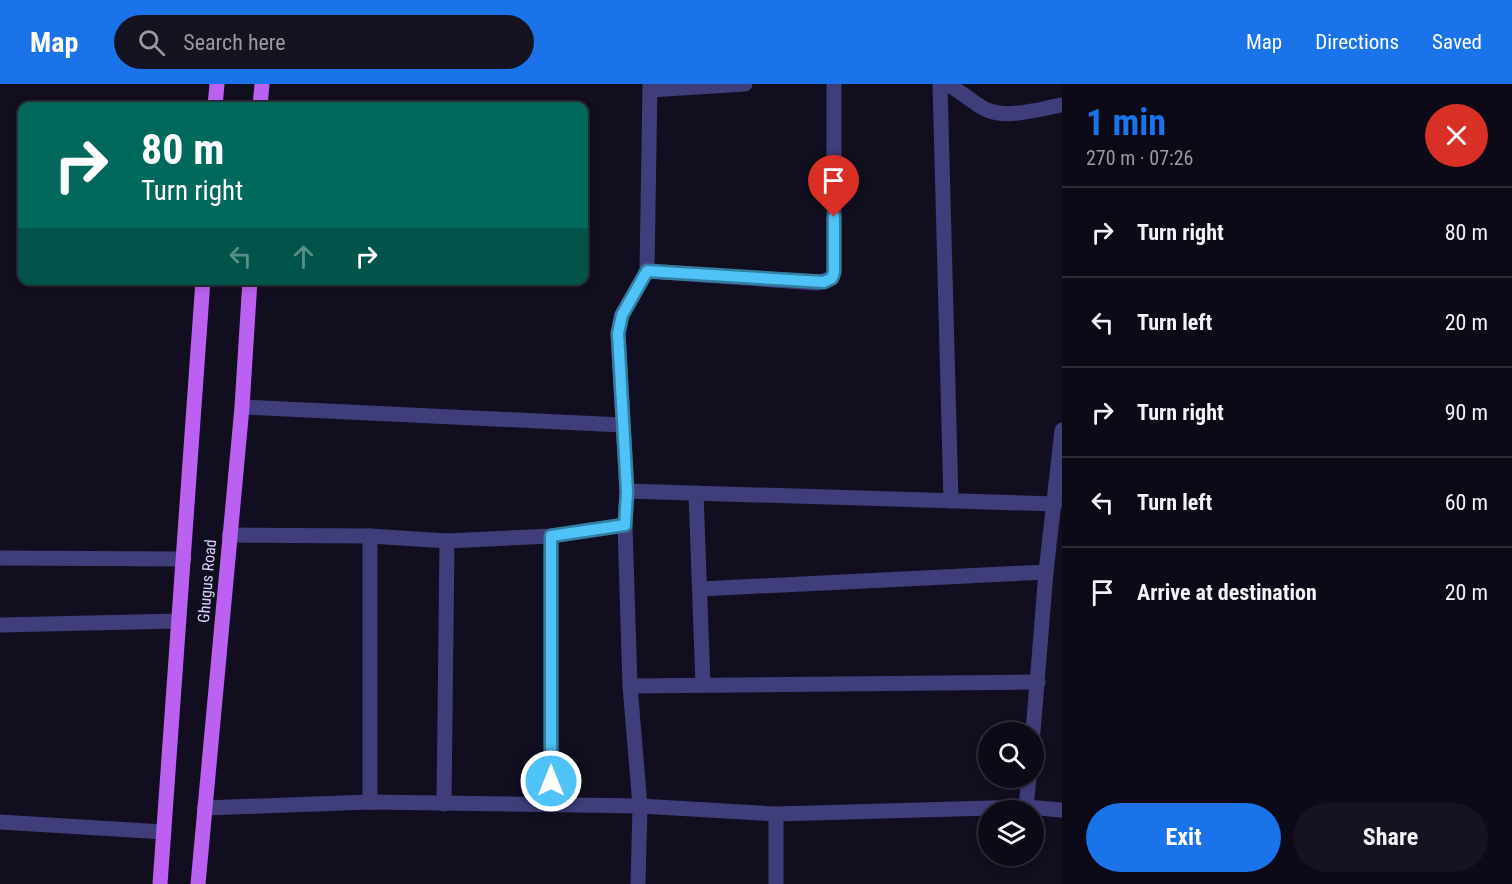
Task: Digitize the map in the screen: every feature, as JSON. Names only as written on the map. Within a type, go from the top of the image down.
[{"type":"main road","points":[[215,102],[217,84]]},
{"type":"main road","points":[[261,102],[262,84]]},
{"type":"main road","name":"Ghugus Road","points":[[160,884],[203,285]]},
{"type":"main road","name":"Ghugus Road","points":[[198,884],[242,407],[250,285]]},
{"type":"street","points":[[638,884],[640,806],[630,686],[625,525],[627,492],[618,333],[622,315],[647,271],[650,87],[745,84]]},
{"type":"street","points":[[647,271],[817,283],[832,278],[834,272],[834,84]]},
{"type":"street","points":[[940,84],[951,501]]},
{"type":"street","points":[[946,84],[965,93],[986,109],[1004,114],[1062,105]]},
{"type":"street","points":[[242,407],[622,425]]},
{"type":"street","points":[[1034,722],[1046,572],[1062,430]]},
{"type":"street","points":[[627,492],[1055,504]]},
{"type":"street","points":[[696,494],[703,686]]},
{"type":"street","points":[[229,535],[370,536],[447,541],[551,536],[625,525]]},
{"type":"street","points":[[369,802],[370,536]]},
{"type":"street","points":[[551,536],[551,803]]},
{"type":"street","points":[[444,804],[447,541]]},
{"type":"street","points":[[0,558],[184,559]]},
{"type":"street","points":[[700,589],[1046,572]]},
{"type":"street","points":[[0,625],[180,621]]},
{"type":"street","points":[[630,686],[1038,682]]},
{"type":"street","points":[[204,808],[369,802],[551,803],[776,813],[978,808]]},
{"type":"street","points":[[1044,808],[1062,810]]},
{"type":"street","points":[[776,813],[776,884]]},
{"type":"street","points":[[0,822],[164,832]]},
{"type":"route","points":[[551,781],[551,536],[625,525],[627,492],[618,347],[622,315],[647,271],[824,282],[832,278],[834,272],[834,217]]}]
